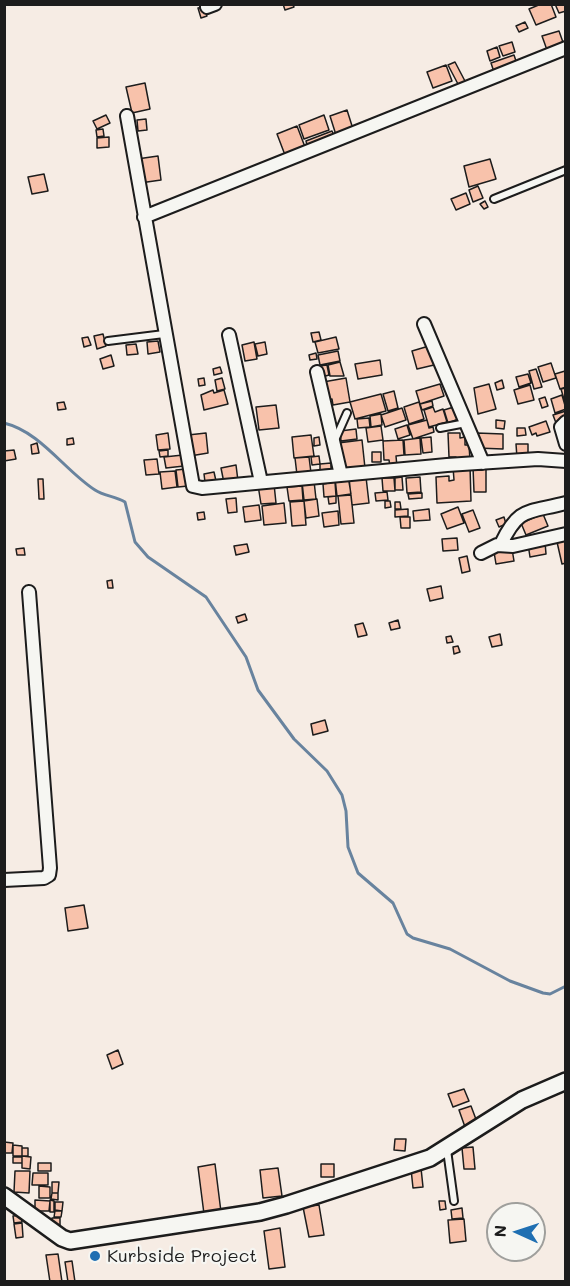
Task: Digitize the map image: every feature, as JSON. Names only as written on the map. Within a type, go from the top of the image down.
[{"type":"street","points":[[144,217],[566,48]]},
{"type":"street","points":[[127,116],[164,334],[193,486],[197,488],[483,463],[566,461]]},
{"type":"street","points":[[424,324],[483,463]]},
{"type":"street","points":[[229,335],[261,482]]},
{"type":"street","points":[[317,372],[341,475]]},
{"type":"street","points":[[566,422],[561,427],[566,444]]},
{"type":"street","points":[[501,544],[517,516],[526,511],[566,503]]},
{"type":"street","points":[[481,553],[501,544],[513,546],[537,538],[566,534]]},
{"type":"street","points":[[4,880],[44,878],[49,875],[50,868],[29,592]]},
{"type":"street","points":[[4,1196],[62,1239],[79,1241],[273,1209],[417,1163],[447,1150],[522,1100],[566,1082]]},
{"type":"lane","points":[[494,199],[566,170]]},
{"type":"lane","points":[[108,341],[164,334]]},
{"type":"lane","points":[[334,443],[347,413]]},
{"type":"lane","points":[[440,428],[466,423]]},
{"type":"lane","points":[[447,1150],[454,1201]]},
{"type":"building","points":[[283,4],[293,4],[294,7],[285,10]]},
{"type":"building","points":[[541,4],[551,4],[556,17],[536,25],[529,9]]},
{"type":"building","points":[[555,4],[566,4],[566,11],[559,13]]},
{"type":"building","points":[[204,7],[207,16],[201,18],[198,8]]},
{"type":"building","points":[[525,22],[528,28],[519,32],[516,26]]},
{"type":"building","points":[[559,31],[564,45],[547,50],[542,36]]},
{"type":"building","points":[[512,42],[515,52],[503,56],[499,46]]},
{"type":"building","points":[[497,47],[500,57],[490,61],[487,51]]},
{"type":"building","points":[[514,55],[517,64],[494,72],[491,63]]},
{"type":"building","points":[[455,62],[466,83],[459,86],[448,65]]},
{"type":"building","points":[[446,65],[452,81],[433,88],[427,72]]},
{"type":"building","points":[[145,83],[150,109],[132,113],[126,87]]},
{"type":"building","points":[[347,110],[353,129],[336,135],[330,116]]},
{"type":"building","points":[[106,115],[110,123],[97,129],[93,121]]},
{"type":"building","points":[[324,115],[329,130],[304,139],[299,125]]},
{"type":"building","points":[[146,119],[147,130],[138,131],[137,120]]},
{"type":"building","points":[[297,126],[305,147],[285,155],[277,134]]},
{"type":"building","points":[[103,129],[104,136],[97,137],[96,130]]},
{"type":"building","points":[[332,131],[335,138],[308,148],[306,141]]},
{"type":"building","points":[[109,137],[109,147],[97,148],[97,138]]},
{"type":"building","points":[[158,156],[161,180],[140,183],[137,159]]},
{"type":"building","points":[[490,159],[496,179],[469,187],[464,166]]},
{"type":"building","points":[[44,174],[48,191],[32,194],[28,177]]},
{"type":"building","points":[[478,186],[483,198],[473,202],[469,190]]},
{"type":"building","points":[[466,193],[470,204],[456,210],[451,199]]},
{"type":"building","points":[[485,201],[488,207],[484,209],[480,204]]},
{"type":"building","points":[[319,332],[321,340],[313,342],[311,333]]},
{"type":"building","points":[[103,334],[106,346],[97,349],[94,336]]},
{"type":"building","points":[[88,337],[91,345],[84,347],[82,338]]},
{"type":"building","points":[[336,337],[339,349],[318,353],[315,342]]},
{"type":"building","points":[[158,341],[160,352],[148,354],[147,342]]},
{"type":"building","points":[[254,342],[257,359],[245,361],[242,345]]},
{"type":"building","points":[[265,342],[267,354],[258,356],[255,344]]},
{"type":"building","points":[[136,344],[138,354],[127,355],[126,345]]},
{"type":"building","points":[[429,346],[434,365],[417,369],[412,351]]},
{"type":"building","points":[[338,351],[340,361],[320,365],[318,355]]},
{"type":"building","points":[[316,353],[317,359],[310,360],[309,355]]},
{"type":"building","points":[[111,355],[114,366],[103,369],[100,359]]},
{"type":"building","points":[[380,360],[382,375],[358,379],[355,364]]},
{"type":"building","points":[[340,362],[344,376],[330,376],[328,365]]},
{"type":"building","points":[[551,363],[556,378],[543,382],[538,367]]},
{"type":"building","points":[[327,365],[329,375],[322,377],[319,366]]},
{"type":"building","points":[[220,367],[222,373],[214,375],[213,369]]},
{"type":"building","points":[[536,369],[542,387],[534,389],[529,371]]},
{"type":"building","points":[[565,371],[566,387],[560,389],[555,374]]},
{"type":"building","points":[[528,374],[531,383],[519,387],[516,377]]},
{"type":"building","points":[[204,378],[205,385],[199,386],[198,379]]},
{"type":"building","points":[[222,378],[225,389],[217,391],[215,380]]},
{"type":"building","points":[[346,378],[350,402],[333,405],[332,399],[326,400],[323,382]]},
{"type":"building","points":[[502,380],[504,388],[497,390],[495,383]]},
{"type":"building","points":[[440,384],[444,396],[420,404],[416,391]]},
{"type":"building","points":[[489,384],[496,409],[478,414],[474,388]]},
{"type":"building","points":[[530,385],[534,400],[518,404],[514,390]]},
{"type":"building","points":[[566,388],[566,406],[561,389]]},
{"type":"building","points":[[213,390],[214,393],[224,390],[228,404],[204,410],[201,395]]},
{"type":"building","points":[[394,391],[398,408],[388,411],[383,394]]},
{"type":"building","points":[[381,394],[386,411],[355,419],[350,402]]},
{"type":"building","points":[[562,395],[566,409],[555,413],[551,399]]},
{"type":"building","points":[[545,397],[548,406],[542,408],[539,399]]},
{"type":"building","points":[[432,401],[433,406],[422,410],[420,404]]},
{"type":"building","points":[[64,402],[66,409],[58,410],[57,403]]},
{"type":"building","points":[[419,402],[424,419],[409,424],[404,407]]},
{"type":"building","points":[[276,405],[279,428],[259,430],[256,407]]},
{"type":"building","points":[[457,406],[461,418],[448,423],[444,410]]},
{"type":"building","points":[[433,407],[435,412],[443,409],[447,422],[429,427],[424,410]]},
{"type":"building","points":[[402,408],[406,420],[385,427],[381,415]]},
{"type":"building","points":[[566,411],[566,420],[556,423],[553,415]]},
{"type":"building","points":[[381,414],[382,425],[371,427],[370,416]]},
{"type":"building","points":[[369,418],[370,427],[358,428],[357,419]]},
{"type":"building","points":[[427,420],[429,428],[433,427],[434,432],[413,439],[408,425]]},
{"type":"building","points":[[496,420],[505,421],[504,429],[496,428]]},
{"type":"building","points":[[546,421],[550,432],[537,436],[536,433],[532,435],[529,427]]},
{"type":"building","points":[[407,425],[410,435],[398,439],[395,429]]},
{"type":"building","points":[[381,426],[383,440],[368,442],[366,428]]},
{"type":"building","points":[[517,428],[525,428],[526,435],[517,436]]},
{"type":"building","points":[[356,429],[357,439],[341,441],[340,431]]},
{"type":"building","points":[[168,433],[170,449],[158,450],[156,435]]},
{"type":"building","points":[[206,433],[208,453],[190,456],[188,435]]},
{"type":"building","points":[[448,433],[460,433],[460,438],[465,437],[465,445],[469,445],[470,460],[456,461],[456,457],[449,457]]},
{"type":"building","points":[[477,433],[503,434],[503,449],[477,448]]},
{"type":"building","points":[[311,435],[314,456],[294,458],[292,437]]},
{"type":"building","points":[[319,437],[320,445],[314,446],[314,438]]},
{"type":"building","points":[[431,437],[432,452],[423,453],[421,438]]},
{"type":"building","points":[[73,438],[74,444],[67,445],[67,439]]},
{"type":"building","points":[[420,438],[421,454],[405,455],[404,440]]},
{"type":"building","points":[[362,440],[365,468],[342,470],[338,443]]},
{"type":"building","points":[[403,440],[404,455],[396,456],[397,467],[390,467],[389,460],[384,460],[383,441]]},
{"type":"building","points":[[37,443],[39,453],[32,454],[31,445]]},
{"type":"building","points":[[516,444],[528,444],[528,458],[517,458]]},
{"type":"building","points":[[14,450],[16,459],[4,461],[4,451]]},
{"type":"building","points":[[168,450],[168,456],[160,457],[159,451]]},
{"type":"building","points":[[372,452],[381,452],[381,462],[372,462]]},
{"type":"building","points":[[183,455],[184,466],[166,468],[164,457]]},
{"type":"building","points":[[319,456],[320,464],[312,465],[311,457]]},
{"type":"building","points":[[309,457],[311,473],[297,475],[295,458]]},
{"type":"building","points":[[157,459],[159,474],[146,475],[144,460]]},
{"type":"building","points":[[331,463],[331,469],[320,470],[320,464]]},
{"type":"building","points":[[236,465],[238,481],[224,483],[221,468]]},
{"type":"building","points":[[470,466],[471,501],[437,503],[436,477],[449,476],[449,481],[454,480],[453,467]]},
{"type":"building","points":[[473,467],[486,467],[486,492],[474,492]]},
{"type":"building","points":[[186,469],[188,486],[178,487],[176,470]]},
{"type":"building","points":[[175,471],[177,487],[162,489],[160,472]]},
{"type":"building","points":[[214,472],[216,481],[205,482],[204,474]]},
{"type":"building","points":[[348,476],[351,494],[337,496],[335,478]]},
{"type":"building","points":[[366,477],[369,503],[352,505],[349,478]]},
{"type":"building","points":[[402,477],[403,490],[395,490],[395,478]]},
{"type":"building","points":[[420,477],[421,492],[407,493],[406,478]]},
{"type":"building","points":[[382,478],[394,478],[395,491],[383,491]]},
{"type":"building","points":[[38,479],[43,479],[44,499],[39,499]]},
{"type":"building","points":[[314,481],[316,499],[304,500],[302,482]]},
{"type":"building","points":[[335,482],[336,496],[324,497],[323,484]]},
{"type":"building","points":[[274,484],[276,503],[261,504],[258,485]]},
{"type":"building","points":[[302,486],[303,500],[289,501],[287,487]]},
{"type":"building","points":[[387,492],[388,500],[376,501],[375,493]]},
{"type":"building","points":[[422,493],[422,498],[409,499],[408,494]]},
{"type":"building","points":[[351,495],[354,523],[341,524],[338,496]]},
{"type":"building","points":[[336,496],[336,503],[329,504],[328,497]]},
{"type":"building","points":[[236,498],[237,512],[228,513],[226,499]]},
{"type":"building","points":[[317,499],[319,516],[306,518],[304,501]]},
{"type":"building","points":[[304,501],[306,525],[292,526],[290,502]]},
{"type":"building","points":[[385,501],[390,501],[391,507],[385,508]]},
{"type":"building","points":[[395,502],[400,502],[401,509],[395,509]]},
{"type":"building","points":[[284,503],[286,523],[264,525],[262,506]]},
{"type":"building","points":[[259,505],[261,520],[245,522],[243,507]]},
{"type":"building","points":[[458,507],[464,523],[447,529],[441,514]]},
{"type":"building","points":[[408,509],[408,516],[395,517],[395,510]]},
{"type":"building","points":[[429,509],[430,520],[414,521],[413,511]]},
{"type":"building","points":[[473,510],[480,528],[469,532],[462,514]]},
{"type":"building","points":[[338,511],[339,525],[324,527],[322,513]]},
{"type":"building","points":[[204,512],[205,519],[198,520],[197,513]]},
{"type":"building","points":[[543,514],[548,526],[526,535],[521,523]]},
{"type":"building","points":[[400,517],[410,517],[410,528],[401,528]]},
{"type":"building","points":[[504,517],[506,524],[499,527],[496,520]]},
{"type":"building","points":[[457,538],[458,550],[443,551],[442,539]]},
{"type":"building","points":[[566,540],[566,563],[562,564],[557,542]]},
{"type":"building","points":[[545,542],[546,554],[530,557],[528,544]]},
{"type":"building","points":[[247,544],[249,552],[236,555],[234,546]]},
{"type":"building","points":[[24,548],[25,555],[17,555],[16,549]]},
{"type":"building","points":[[512,549],[514,561],[496,564],[494,552]]},
{"type":"building","points":[[467,556],[470,571],[462,573],[459,558]]},
{"type":"building","points":[[112,580],[113,588],[108,588],[107,581]]},
{"type":"building","points":[[441,586],[443,598],[430,601],[427,589]]},
{"type":"building","points":[[245,614],[247,620],[238,623],[236,617]]},
{"type":"building","points":[[398,620],[400,628],[391,630],[389,623]]},
{"type":"building","points":[[363,623],[367,635],[358,637],[355,625]]},
{"type":"building","points":[[500,634],[502,645],[492,647],[489,637]]},
{"type":"building","points":[[451,636],[453,642],[447,643],[446,637]]},
{"type":"building","points":[[458,646],[460,652],[454,654],[453,647]]},
{"type":"building","points":[[325,720],[328,731],[313,735],[311,724]]},
{"type":"building","points":[[84,905],[88,928],[68,931],[65,908]]},
{"type":"building","points":[[118,1050],[123,1064],[112,1069],[107,1055]]},
{"type":"building","points":[[464,1089],[469,1101],[453,1107],[448,1094]]},
{"type":"building","points":[[471,1106],[477,1122],[465,1127],[459,1110]]},
{"type":"building","points":[[395,1139],[406,1139],[405,1151],[394,1150]]},
{"type":"building","points":[[4,1142],[13,1143],[12,1153],[4,1153]]},
{"type":"building","points":[[13,1145],[22,1146],[22,1156],[13,1156]]},
{"type":"building","points":[[473,1147],[475,1169],[464,1169],[462,1148]]},
{"type":"building","points":[[22,1148],[28,1148],[28,1156],[22,1156]]},
{"type":"building","points":[[22,1156],[31,1157],[30,1169],[22,1168]]},
{"type":"building","points":[[13,1157],[22,1157],[22,1163],[13,1163]]},
{"type":"building","points":[[38,1163],[51,1163],[51,1171],[38,1171]]},
{"type":"building","points":[[215,1164],[221,1212],[204,1214],[198,1167]]},
{"type":"building","points":[[321,1164],[334,1164],[334,1177],[321,1177]]},
{"type":"building","points":[[278,1168],[282,1196],[263,1198],[260,1170]]},
{"type":"building","points":[[421,1168],[423,1187],[413,1188],[411,1169]]},
{"type":"building","points":[[15,1171],[30,1171],[29,1193],[14,1192]]},
{"type":"building","points":[[33,1173],[48,1173],[48,1185],[32,1185]]},
{"type":"building","points":[[52,1182],[59,1182],[58,1193],[52,1193]]},
{"type":"building","points":[[39,1186],[50,1187],[50,1198],[39,1198]]},
{"type":"building","points":[[52,1193],[58,1193],[58,1200],[51,1199]]},
{"type":"building","points":[[35,1200],[50,1201],[49,1211],[35,1211]]},
{"type":"building","points":[[50,1200],[54,1201],[54,1212],[50,1212]]},
{"type":"building","points":[[439,1201],[445,1201],[446,1209],[440,1210]]},
{"type":"building","points":[[55,1202],[63,1202],[62,1211],[55,1210]]},
{"type":"building","points":[[319,1205],[324,1235],[309,1237],[303,1207]]},
{"type":"building","points":[[462,1208],[463,1218],[452,1219],[451,1210]]},
{"type":"building","points":[[55,1211],[62,1211],[61,1217],[54,1217]]},
{"type":"building","points":[[21,1215],[22,1222],[14,1223],[13,1216]]},
{"type":"building","points":[[52,1218],[60,1218],[60,1228],[51,1228]]},
{"type":"building","points":[[464,1219],[466,1241],[450,1243],[448,1220]]},
{"type":"building","points":[[22,1223],[23,1237],[16,1238],[14,1224]]},
{"type":"building","points":[[280,1228],[285,1267],[269,1269],[264,1231]]},
{"type":"building","points":[[58,1254],[62,1282],[50,1282],[46,1255]]},
{"type":"building","points":[[72,1261],[75,1282],[68,1282],[65,1262]]},
{"type":"waterway","points":[[4,423],[29,434],[95,490],[125,502],[135,542],[148,557],[206,597],[246,657],[258,690],[294,739],[327,771],[342,795],[346,811],[348,847],[358,873],[393,903],[407,934],[413,938],[450,949],[510,981],[543,993],[550,994],[566,986]]},
{"type":"place","name":"Kurbside Project","points":[[95,1256]]}]
